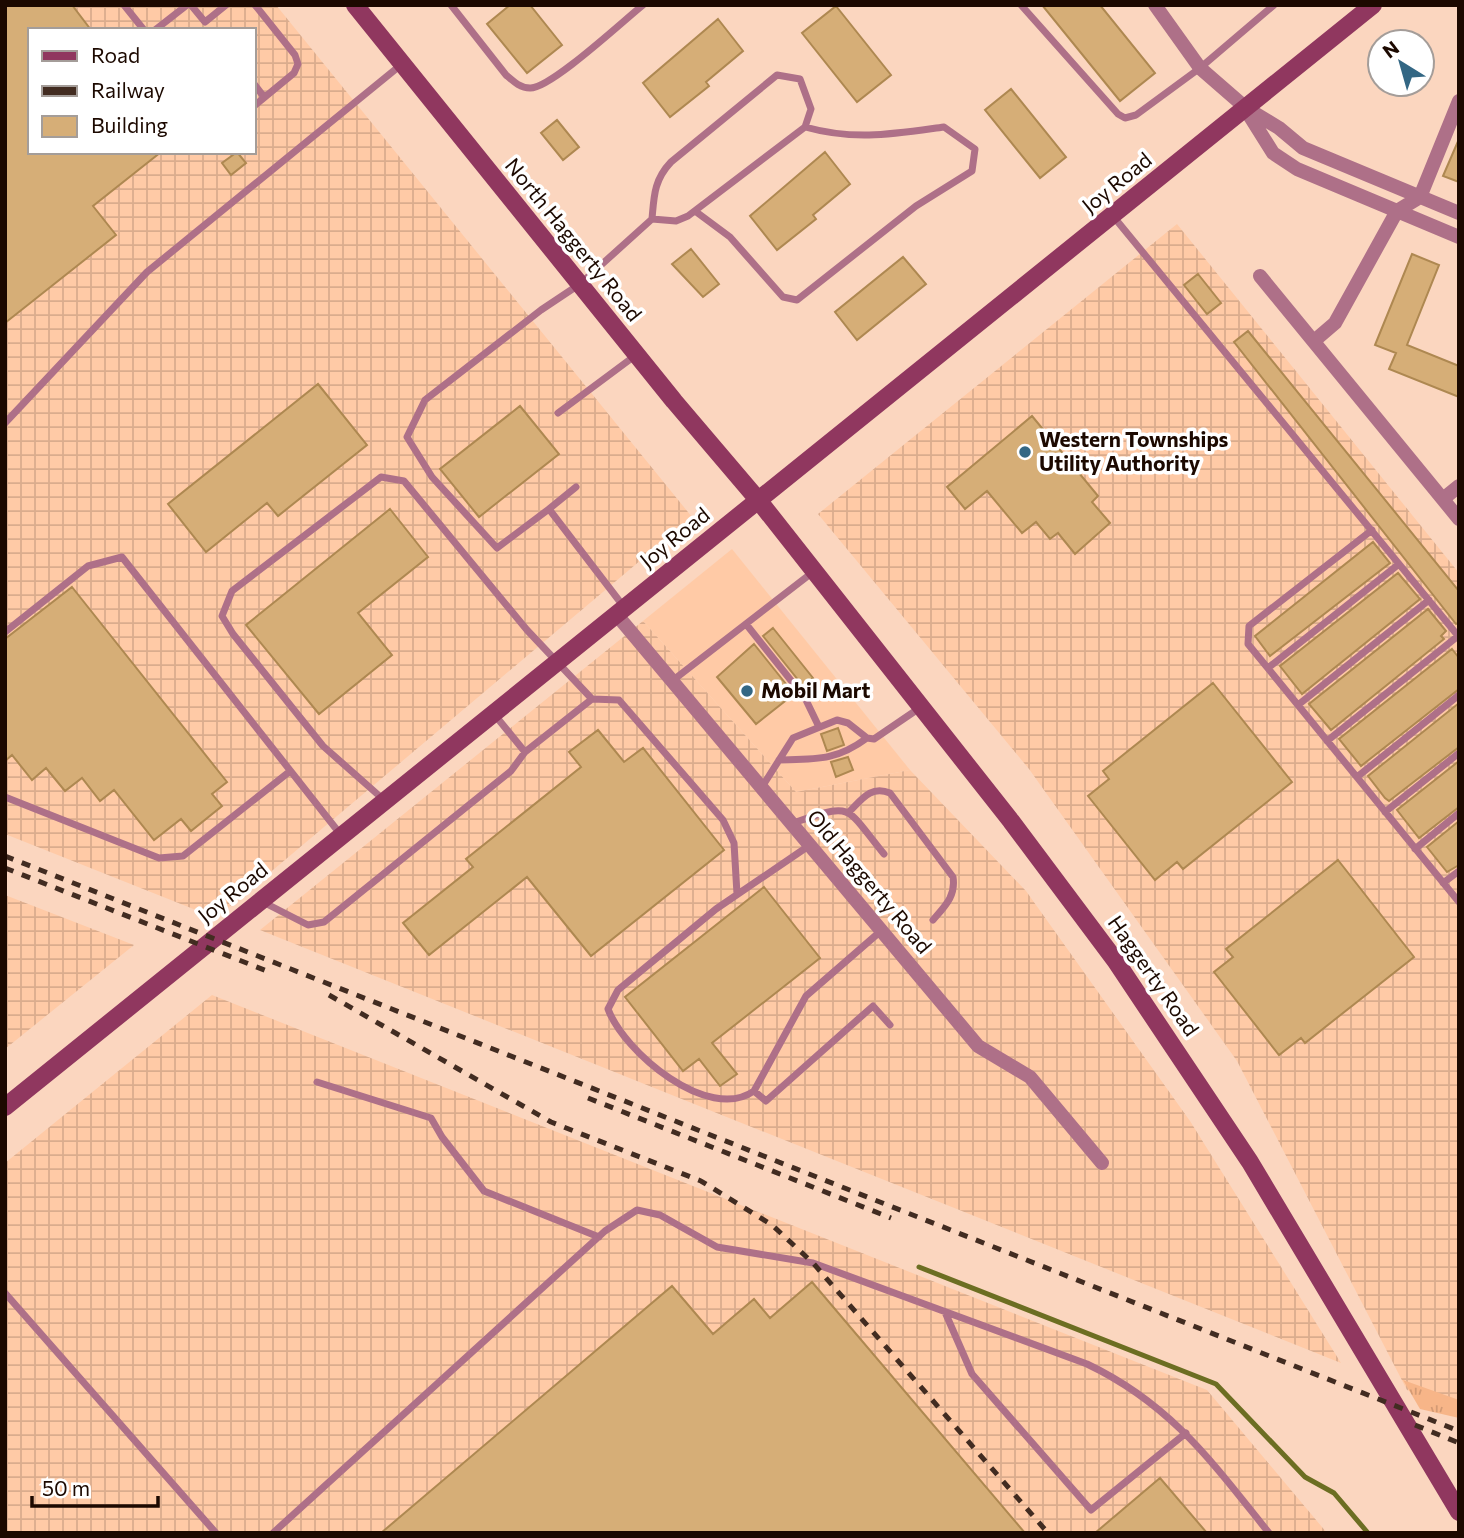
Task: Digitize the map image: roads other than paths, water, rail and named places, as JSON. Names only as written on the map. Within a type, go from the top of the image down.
[{"type":"main road","name":"North Haggerty Road","points":[[355,5],[637,355],[759,501]]},
{"type":"main road","name":"Joy Road","points":[[5,1107],[1373,5]]},
{"type":"main road","name":"Haggerty Road","points":[[759,501],[1047,868],[1164,1030],[1250,1162],[1459,1512]]},
{"type":"street","points":[[1155,5],[1200,68],[1246,108],[1279,128],[1303,148],[1459,213]]},
{"type":"street","points":[[1314,341],[1335,323],[1396,211],[1420,197],[1459,101]]},
{"type":"street","points":[[1246,108],[1278,158],[1297,169],[1459,237]]},
{"type":"street","points":[[1261,276],[1459,519]]},
{"type":"street","points":[[1443,499],[1459,486]]},
{"type":"street","name":"Old Haggerty Road","points":[[620,611],[672,681],[978,1046],[1030,1077],[1102,1163]]},
{"type":"lane","points":[[124,5],[142,28]]},
{"type":"lane","points":[[158,28],[189,5],[210,28]]},
{"type":"lane","points":[[205,22],[226,5]]},
{"type":"lane","points":[[255,5],[295,55],[298,64],[294,73],[256,104]]},
{"type":"lane","points":[[450,5],[506,75],[517,85],[528,88],[551,80],[643,5]]},
{"type":"lane","points":[[1021,5],[1118,114],[1125,118],[1136,116],[1200,68],[1274,5]]},
{"type":"lane","points":[[5,423],[147,272],[402,64]]},
{"type":"lane","points":[[576,487],[497,548],[432,477],[407,437],[425,400],[541,310],[580,284],[652,219],[654,188],[660,174],[777,75],[800,79],[811,109],[805,127],[695,211],[676,221],[652,219]]},
{"type":"lane","points":[[256,87],[264,97]]},
{"type":"lane","points":[[695,211],[730,237],[783,298],[797,300],[916,206],[972,171],[975,149],[944,127],[868,137],[836,136],[805,127]]},
{"type":"lane","points":[[1112,216],[1458,636],[1327,741]]},
{"type":"lane","points":[[558,413],[637,355]]},
{"type":"lane","points":[[385,800],[323,746],[233,634],[222,616],[232,591],[381,477],[404,481],[556,663],[592,699],[619,701],[723,820],[734,843],[737,894]]},
{"type":"lane","points":[[549,509],[620,611]]},
{"type":"lane","points":[[1372,530],[1250,626],[1248,644],[1459,902]]},
{"type":"lane","points":[[5,632],[88,566],[122,557],[289,772],[342,835]]},
{"type":"lane","points":[[1268,668],[1399,564]]},
{"type":"lane","points":[[672,681],[814,572]]},
{"type":"lane","points":[[1298,705],[1429,600]]},
{"type":"lane","points":[[746,624],[805,698],[819,727]]},
{"type":"lane","points":[[1357,777],[1459,695]]},
{"type":"lane","points":[[260,900],[308,925],[324,922],[511,771],[525,752],[592,699]]},
{"type":"lane","points":[[762,787],[793,738],[837,720],[848,723],[867,738],[874,739],[921,707]]},
{"type":"lane","points":[[494,713],[525,752]]},
{"type":"lane","points":[[779,760],[829,758],[847,753],[867,738]]},
{"type":"lane","points":[[1385,812],[1459,753]]},
{"type":"lane","points":[[5,797],[159,858],[183,856],[289,772]]},
{"type":"lane","points":[[849,812],[875,789],[890,793],[953,877],[952,897],[933,920]]},
{"type":"lane","points":[[793,824],[835,809],[849,812],[884,854]]},
{"type":"lane","points":[[1415,849],[1459,813]]},
{"type":"lane","points":[[810,845],[737,894],[618,990],[608,1009],[614,1025],[647,1060],[678,1084],[714,1098],[742,1099],[754,1091],[806,996],[881,930]]},
{"type":"lane","points":[[1443,883],[1459,871]]},
{"type":"lane","points":[[754,1091],[766,1101],[873,1006],[890,1025]]},
{"type":"lane","points":[[317,1082],[431,1118],[442,1137],[484,1191],[599,1237]]},
{"type":"lane","points":[[273,1533],[599,1237],[636,1210],[660,1215],[717,1247],[813,1263],[1087,1364],[1118,1379],[1161,1409],[1186,1433],[1269,1533]]},
{"type":"lane","points":[[5,1293],[216,1533]]},
{"type":"lane","points":[[945,1312],[972,1374],[1091,1510],[1186,1433]]},
{"type":"waterway","points":[[919,1267],[1216,1384],[1305,1477],[1334,1493],[1368,1533]]},
{"type":"railway","points":[[5,856],[1459,1431]]},
{"type":"railway","points":[[5,868],[272,973]]},
{"type":"railway","points":[[329,995],[551,1122],[701,1181],[772,1225],[813,1263],[1048,1533]]},
{"type":"railway","points":[[588,1098],[891,1218]]},
{"type":"railway","points":[[1415,1425],[1459,1443]]},
{"type":"place","name":"Western Townships Utility Authority","points":[[1025,452]]},
{"type":"place","name":"Mobil Mart","points":[[747,691]]}]
